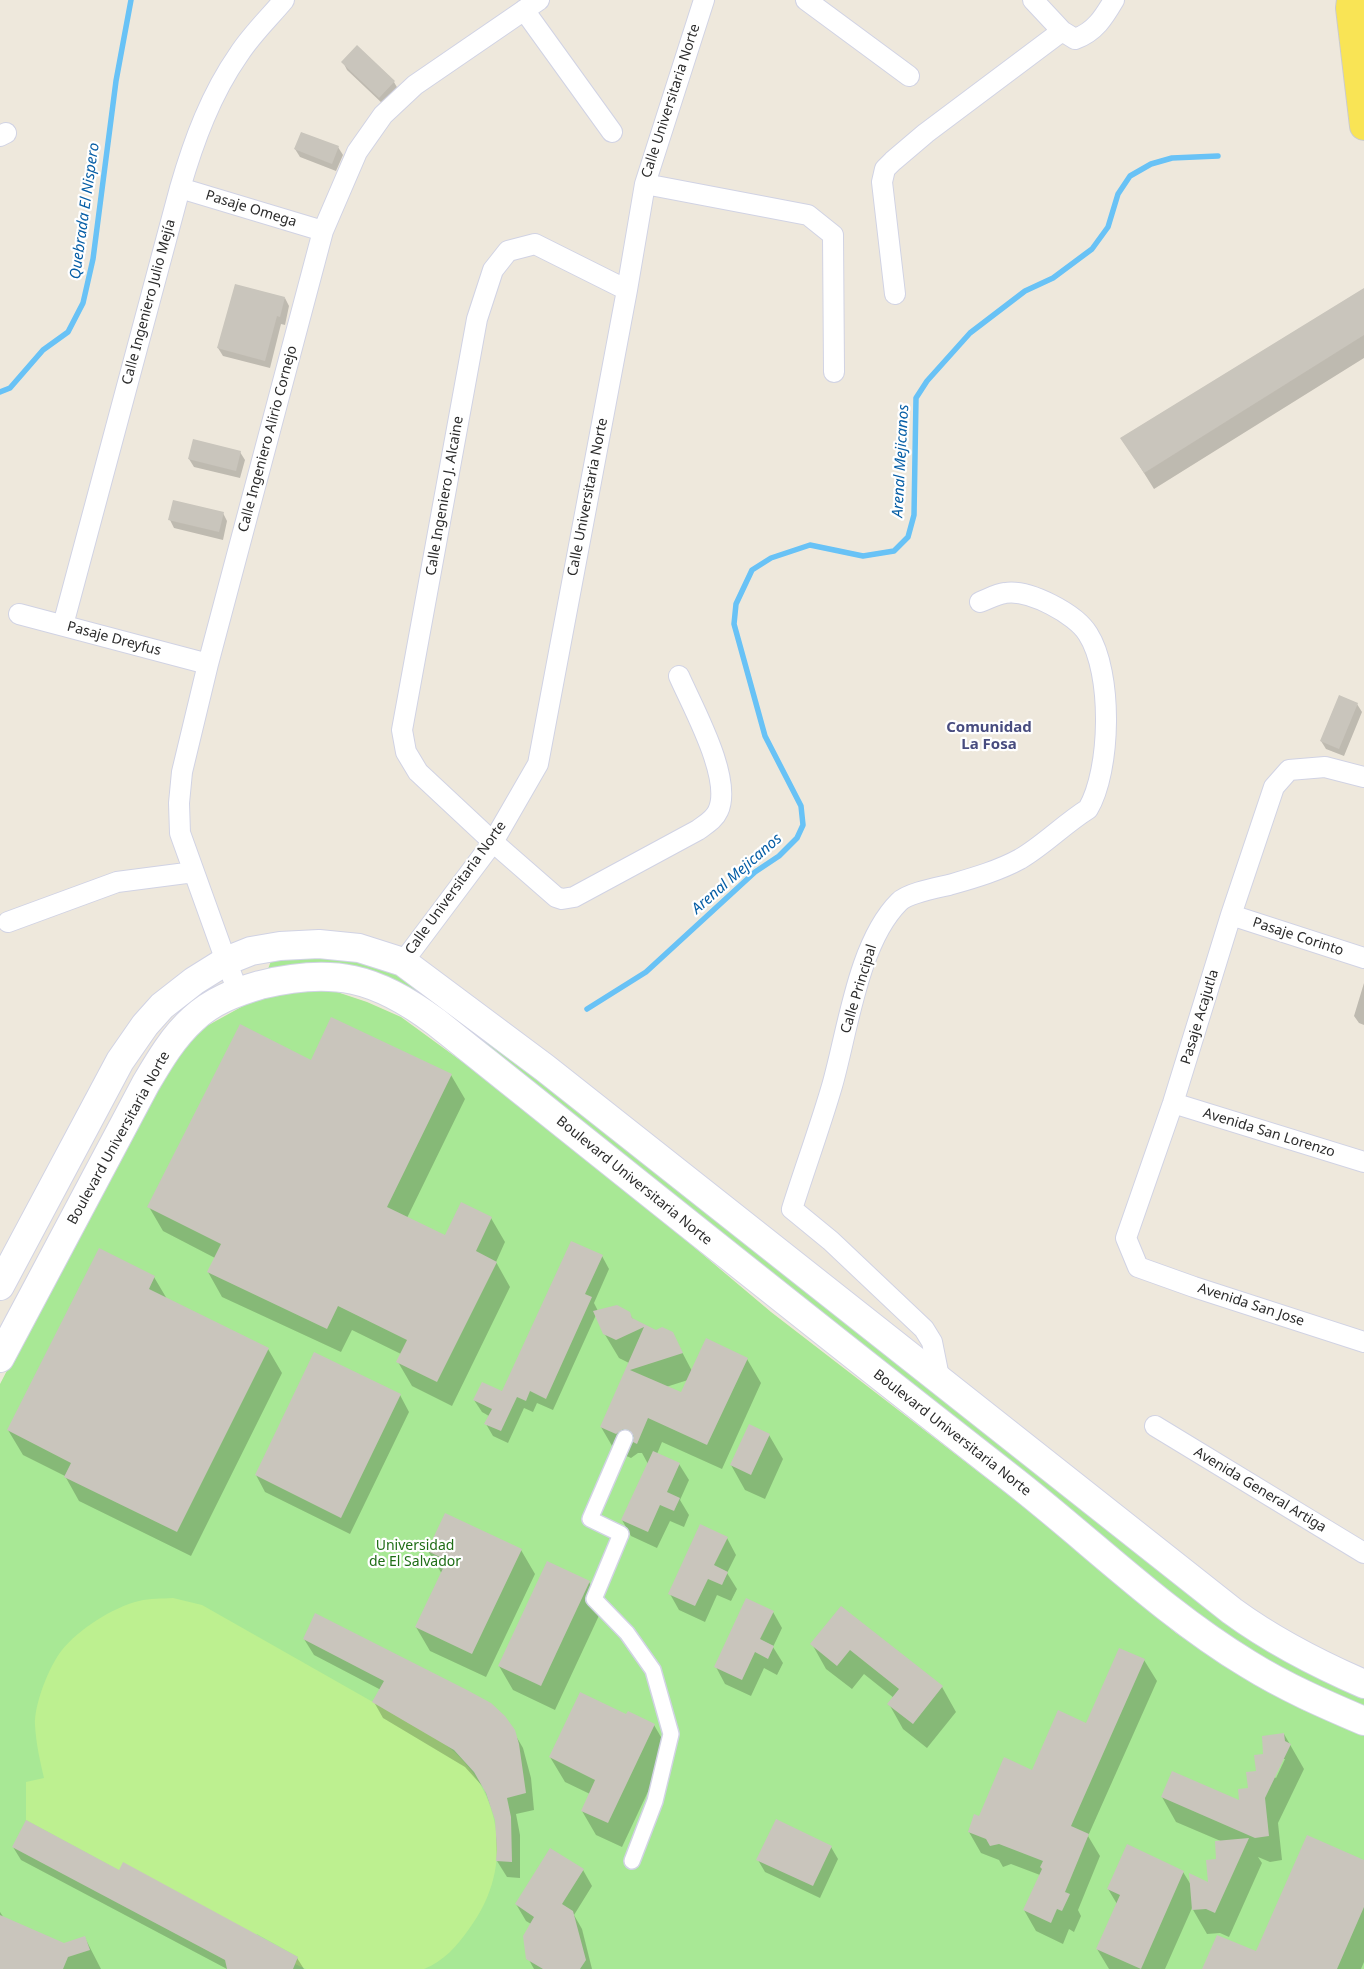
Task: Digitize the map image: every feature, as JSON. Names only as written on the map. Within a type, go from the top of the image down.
[{"type":"main road","points":[[1351,0],[1350,8],[1364,126]]},
{"type":"main road","points":[[0,1286],[120,1061],[140,1032],[162,1006],[194,981],[226,961],[251,951],[280,946],[319,944],[359,948],[403,962],[545,1068],[940,1382],[1245,1621],[1305,1656],[1364,1684]]},
{"type":"main road","name":"Boulevard Universitaria Norte","points":[[0,1358],[157,1064],[192,1019],[202,1010],[238,991],[300,977],[334,977],[363,982],[397,995],[419,1009],[812,1323],[1014,1480],[1166,1607],[1246,1663],[1284,1685],[1364,1721]]},
{"type":"street","name":"Calle Ingeniero Julio Mejía","points":[[63,625],[180,188],[198,131],[218,89],[238,54],[284,0]]},
{"type":"street","name":"Calle Universitaria Norte","points":[[403,962],[493,842],[538,764],[628,290],[645,184],[704,0]]},
{"type":"street","points":[[806,0],[909,76]]},
{"type":"street","points":[[1033,0],[1062,32],[1075,39],[1085,35],[1100,22],[1114,0]]},
{"type":"street","points":[[531,5],[612,132]]},
{"type":"street","name":"Calle Ingeniero Alirio Cornejo","points":[[238,991],[180,833],[178,803],[182,772],[208,664],[323,231],[357,152],[383,115],[415,85],[531,5]]},
{"type":"street","points":[[895,294],[882,182],[885,170],[926,132],[1062,32]]},
{"type":"street","points":[[645,184],[808,215],[833,235],[834,372]]},
{"type":"street","name":"Pasaje Omega","points":[[180,188],[323,231]]},
{"type":"street","name":"Calle Ingeniero J. Alcaine","points":[[628,290],[535,244],[508,251],[493,270],[477,319],[402,730],[406,752],[418,772],[493,842],[556,897],[562,899],[574,898],[698,830],[713,820],[719,810],[722,791],[718,767],[679,676]]},
{"type":"street","name":"Calle Principal","points":[[940,1382],[932,1342],[924,1329],[792,1208],[832,1086],[866,956],[877,932],[888,916],[900,901],[922,892],[980,876],[1022,858],[1088,809],[1101,772],[1107,722],[1104,680],[1099,657],[1088,633],[1053,605],[1022,593],[1005,593],[980,602]]},
{"type":"street","name":"Pasaje Dreyfus","points":[[19,614],[208,664]]},
{"type":"street","name":"Pasaje Acajutla","points":[[1138,1267],[1126,1238],[1173,1103],[1231,915],[1274,787],[1289,770],[1325,767],[1364,777]]},
{"type":"street","points":[[8,922],[117,882],[194,872]]},
{"type":"street","name":"Pasaje Corinto","points":[[1231,915],[1364,958]]},
{"type":"street","name":"Avenida San Lorenzo","points":[[1173,1103],[1364,1162]]},
{"type":"street","name":"Avenida San Jose","points":[[1138,1267],[1364,1342]]},
{"type":"street","name":"Avenida General Artiga","points":[[1156,1426],[1364,1553]]},
{"type":"street","points":[[625,1438],[590,1519],[621,1534],[594,1599],[627,1632],[653,1670],[671,1734],[655,1801],[632,1861]]},
{"type":"green space","points":[[344,956],[397,971],[1339,1688],[1364,1698],[1364,1713],[1227,1639],[422,1003],[270,974],[268,969],[271,961]]},
{"type":"green space","name":"Universidad de El Salvador","points":[[328,989],[367,1002],[401,1017],[464,1063],[669,1226],[771,1312],[1024,1507],[1176,1633],[1242,1677],[1272,1694],[1303,1710],[1364,1734],[1364,1969],[0,1969],[0,1384],[146,1104],[196,1032],[261,996]]},
{"type":"green space","points":[[173,1598],[202,1605],[438,1739],[460,1757],[477,1778],[489,1802],[496,1827],[497,1853],[493,1879],[484,1905],[469,1929],[455,1947],[444,1957],[424,1969],[306,1969],[295,1964],[298,1957],[257,1934],[252,1942],[26,1820],[26,1782],[44,1778],[38,1752],[35,1717],[43,1686],[57,1657],[77,1635],[97,1620],[118,1608],[139,1601]]},
{"type":"building","points":[[357,45],[395,81],[379,98],[341,62]]},
{"type":"building","points":[[301,132],[339,146],[332,164],[294,149]]},
{"type":"building","points":[[235,284],[285,297],[280,317],[277,316],[265,361],[217,348]]},
{"type":"building","points":[[1364,288],[1364,335],[1144,473],[1120,438]]},
{"type":"building","points":[[193,439],[241,451],[236,471],[188,459]]},
{"type":"building","points":[[173,500],[224,512],[219,532],[168,520]]},
{"type":"building","points":[[1339,695],[1358,703],[1339,749],[1320,741]]},
{"type":"building","points":[[331,1017],[452,1074],[387,1207],[445,1235],[461,1202],[492,1217],[476,1251],[497,1262],[437,1382],[396,1362],[407,1340],[338,1306],[327,1329],[207,1272],[221,1244],[147,1207],[240,1024],[311,1060]]},
{"type":"building","points":[[571,1241],[603,1255],[585,1294],[592,1297],[546,1399],[530,1391],[526,1401],[517,1397],[501,1431],[484,1424],[492,1409],[473,1400],[482,1382],[502,1391]]},
{"type":"building","points":[[99,1248],[155,1276],[149,1289],[269,1348],[177,1532],[64,1477],[71,1463],[7,1430]]},
{"type":"building","points":[[617,1305],[630,1312],[632,1318],[656,1330],[662,1327],[673,1332],[683,1353],[630,1370],[681,1392],[706,1338],[748,1358],[707,1445],[648,1418],[637,1444],[633,1442],[634,1436],[629,1430],[623,1429],[616,1434],[600,1427],[644,1327],[616,1340],[603,1334],[593,1311]]},
{"type":"building","points":[[314,1352],[401,1394],[341,1518],[255,1475]]},
{"type":"building","points":[[749,1424],[770,1434],[751,1475],[730,1465]]},
{"type":"building","points":[[653,1451],[680,1463],[667,1492],[680,1498],[674,1511],[660,1505],[648,1532],[621,1520]]},
{"type":"building","points":[[445,1513],[522,1549],[472,1654],[415,1627],[447,1560],[427,1551]]},
{"type":"building","points":[[700,1524],[728,1537],[714,1565],[728,1572],[722,1585],[708,1579],[695,1606],[668,1594]]},
{"type":"building","points":[[547,1561],[590,1581],[541,1686],[498,1666]]},
{"type":"building","points":[[746,1598],[774,1611],[760,1639],[774,1646],[768,1659],[755,1652],[742,1680],[714,1667]]},
{"type":"building","points":[[841,1606],[943,1686],[913,1724],[887,1704],[899,1689],[850,1650],[837,1666],[810,1644]]},
{"type":"building","points":[[315,1613],[491,1703],[505,1716],[515,1730],[519,1744],[526,1793],[507,1798],[511,1817],[512,1862],[496,1861],[495,1820],[486,1793],[474,1772],[454,1750],[372,1702],[384,1681],[303,1639]]},
{"type":"building","points":[[1119,1648],[1145,1659],[1071,1826],[1089,1834],[1065,1892],[1070,1894],[1062,1911],[1057,1909],[1051,1923],[1023,1910],[1042,1869],[1040,1867],[1043,1861],[999,1844],[990,1846],[986,1839],[968,1832],[974,1814],[979,1816],[1004,1757],[1032,1770],[1058,1710],[1086,1723]]},
{"type":"building","points":[[580,1692],[626,1714],[628,1711],[655,1724],[608,1823],[581,1811],[595,1780],[549,1757]]},
{"type":"building","points":[[1284,1733],[1285,1741],[1291,1744],[1265,1798],[1269,1836],[1255,1838],[1161,1797],[1172,1771],[1239,1800],[1238,1789],[1248,1788],[1246,1772],[1256,1771],[1254,1755],[1263,1754],[1262,1736]]},
{"type":"building","points":[[776,1819],[832,1846],[813,1886],[756,1860]]},
{"type":"building","points":[[26,1820],[119,1870],[123,1862],[298,1957],[293,1969],[227,1969],[225,1960],[12,1847]]},
{"type":"building","points":[[1307,1835],[1364,1860],[1364,1907],[1337,1969],[1202,1969],[1217,1935],[1256,1951]]},
{"type":"building","points":[[1249,1838],[1215,1913],[1206,1909],[1192,1910],[1189,1873],[1208,1882],[1206,1860],[1216,1859],[1215,1841]]},
{"type":"building","points":[[1127,1844],[1184,1871],[1141,1969],[1096,1949],[1120,1895],[1107,1889]]},
{"type":"building","points":[[550,1848],[584,1869],[562,1904],[573,1911],[586,1960],[580,1969],[543,1969],[526,1959],[523,1936],[534,1917],[515,1904]]},
{"type":"building","points":[[0,1915],[64,1943],[85,1936],[90,1950],[68,1957],[63,1969],[0,1969]]},
{"type":"waterway","name":"Quebrada El Nispero","points":[[0,392],[10,388],[43,350],[68,332],[83,303],[93,259],[116,81],[131,0]]},
{"type":"waterway","name":"Arenal Mejicanos","points":[[587,1009],[646,972],[755,872],[779,856],[797,838],[803,825],[801,806],[765,736],[734,624],[736,604],[752,570],[771,558],[810,545],[863,556],[894,551],[908,537],[914,515],[916,398],[927,381],[970,333],[1025,291],[1053,278],[1092,249],[1108,227],[1118,194],[1130,176],[1151,164],[1172,158],[1218,156]]},
{"type":"district","name":"Comunidad La Fosa","points":[[989,736]]}]
